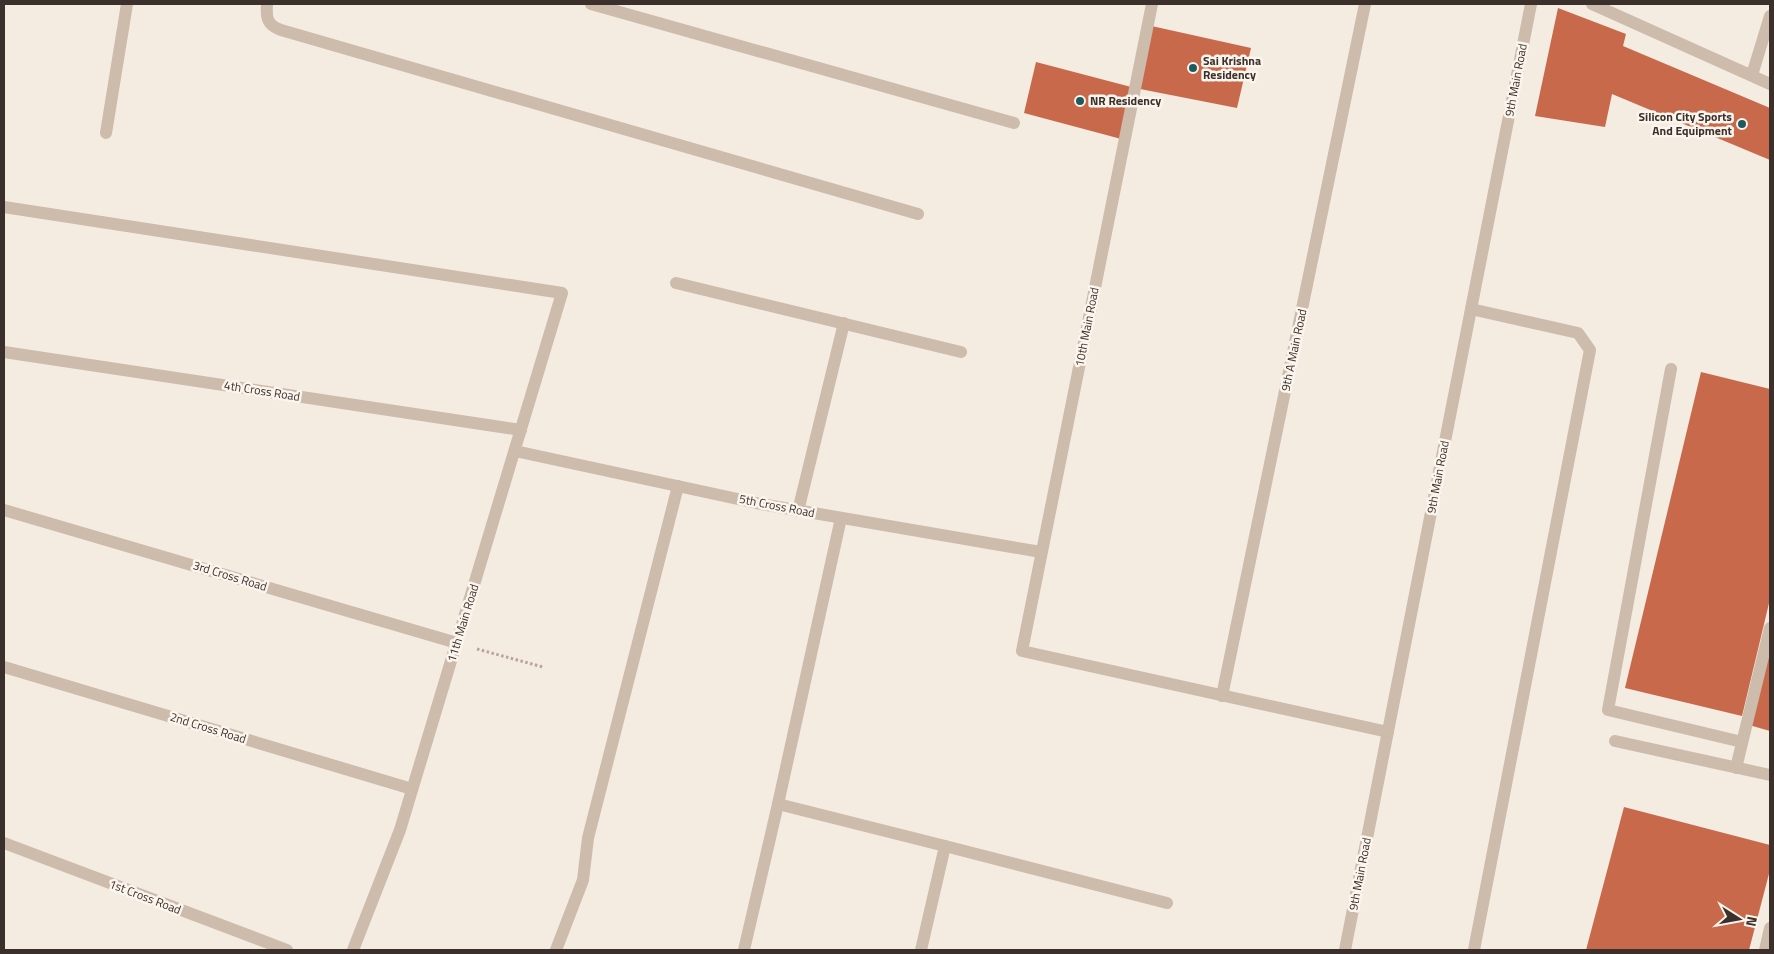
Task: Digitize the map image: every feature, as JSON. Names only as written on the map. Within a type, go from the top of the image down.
[{"type":"street","points":[[106,133],[127,4]]},
{"type":"street","points":[[267,4],[267,19],[273,27],[281,30],[918,214]]},
{"type":"street","points":[[591,4],[1014,123]]},
{"type":"street","name":"10th Main Road","points":[[1152,4],[1022,651],[1222,696]]},
{"type":"street","name":"9th A Main Road","points":[[1222,696],[1365,4]]},
{"type":"street","name":"9th Main Road","points":[[1345,950],[1531,4]]},
{"type":"street","points":[[1592,4],[1770,84]]},
{"type":"street","points":[[1752,75],[1770,16]]},
{"type":"street","name":"11th Main Road","points":[[4,207],[562,293],[400,830],[353,950]]},
{"type":"street","points":[[676,282],[961,352]]},
{"type":"street","points":[[1471,309],[1578,333],[1590,350],[1474,950]]},
{"type":"street","points":[[798,511],[844,323]]},
{"type":"street","name":"4th Cross Road","points":[[4,352],[521,430]]},
{"type":"street","points":[[1671,369],[1608,710],[1742,742]]},
{"type":"street","name":"5th Cross Road","points":[[515,452],[798,511],[1041,552]]},
{"type":"street","points":[[556,950],[583,880],[588,838],[678,486]]},
{"type":"street","name":"3rd Cross Road","points":[[4,510],[457,644]]},
{"type":"street","points":[[744,950],[841,518]]},
{"type":"street","points":[[1736,768],[1770,628]]},
{"type":"street","name":"2nd Cross Road","points":[[4,666],[412,789]]},
{"type":"street","points":[[1222,696],[1388,732]]},
{"type":"street","points":[[1615,741],[1770,775]]},
{"type":"street","points":[[778,804],[1167,903]]},
{"type":"street","name":"1st Cross Road","points":[[4,843],[287,950]]},
{"type":"street","points":[[921,950],[945,846]]},
{"type":"street","points":[[1765,950],[1770,928]]},
{"type":"path","points":[[457,644],[543,667]]},
{"type":"building","points":[[1558,8],[1626,34],[1623,46],[1770,108],[1770,160],[1612,94],[1605,127],[1535,116]]},
{"type":"building","name":"Sai Krishna Residency","points":[[1147,25],[1251,48],[1237,108],[1135,88]]},
{"type":"building","name":"NR Residency","points":[[1036,62],[1135,88],[1125,140],[1024,113]]},
{"type":"building","points":[[1701,372],[1770,389],[1770,599],[1742,716],[1625,688]]},
{"type":"building","points":[[1770,643],[1770,731],[1749,725]]},
{"type":"building","points":[[1624,807],[1770,845],[1770,870],[1749,950],[1586,950]]},
{"type":"place","name":"Sai Krishna Residency","points":[[1193,68]]},
{"type":"place","name":"NR Residency","points":[[1080,101]]},
{"type":"place","name":"Silicon City Sports And Equipment","points":[[1742,124]]}]
